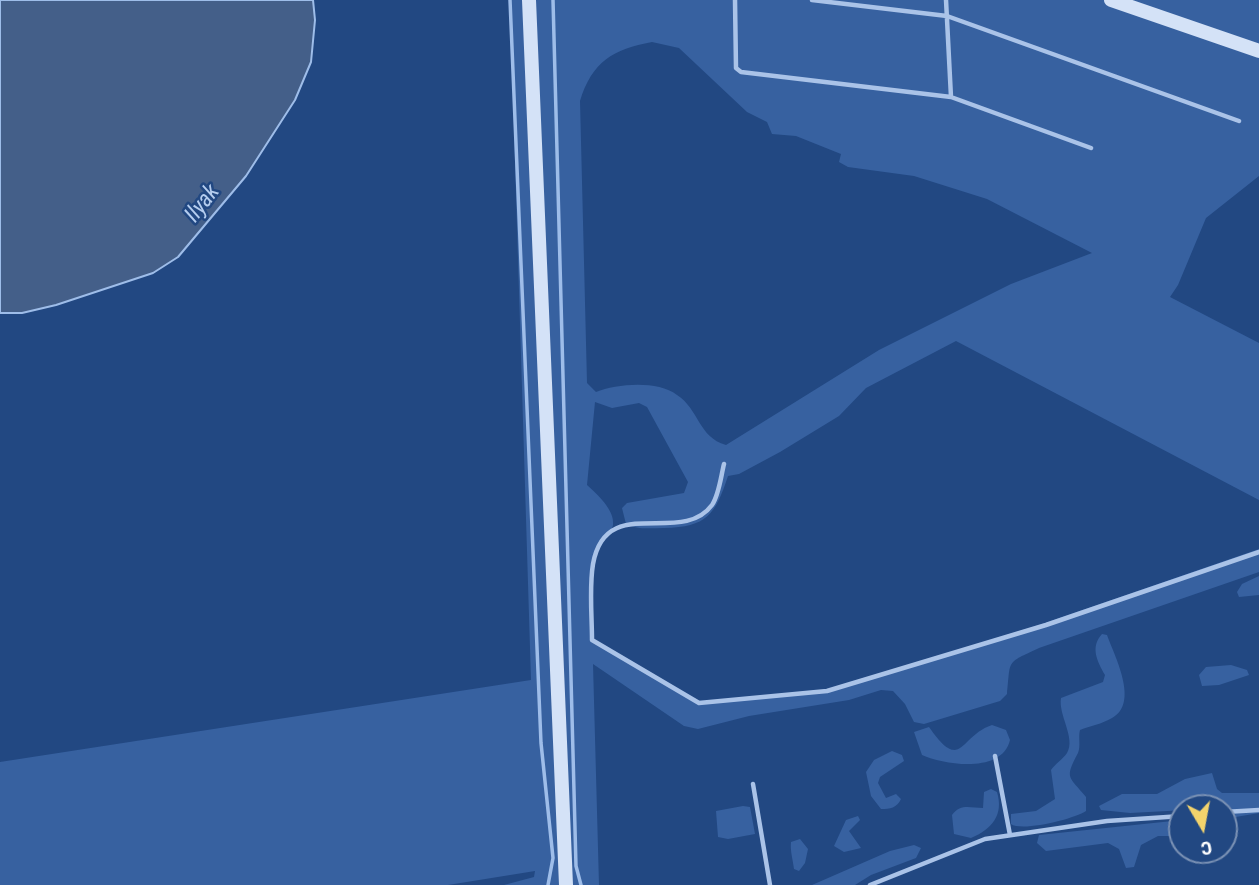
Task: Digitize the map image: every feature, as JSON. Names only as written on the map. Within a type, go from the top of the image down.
[{"type":"street","points":[[529,0],[566,885]]},
{"type":"street","points":[[1111,0],[1259,51]]},
{"type":"lane","points":[[735,0],[736,68],[741,72],[951,97],[1091,148]]},
{"type":"lane","points":[[812,0],[947,16],[1239,121]]},
{"type":"lane","points":[[946,0],[951,97]]},
{"type":"lane","points":[[724,464],[714,503],[702,516],[682,522],[626,524],[613,528],[601,541],[593,564],[592,640],[699,703],[827,691],[1046,625],[1259,552]]},
{"type":"lane","points":[[995,756],[1010,835]]},
{"type":"lane","points":[[753,784],[770,885]]},
{"type":"lane","points":[[1238,811],[1259,810]]},
{"type":"lane","points":[[870,885],[985,839],[1168,818]]},
{"type":"shaded area","points":[[510,0],[1259,0],[1259,176],[1206,218],[1178,285],[1170,297],[1259,343],[1259,500],[956,341],[866,388],[839,416],[780,452],[739,474],[728,476],[713,509],[700,521],[690,525],[640,528],[626,524],[622,508],[627,503],[684,493],[688,482],[647,407],[639,403],[612,408],[595,402],[587,485],[604,503],[613,519],[612,528],[593,563],[592,640],[699,703],[827,691],[1045,623],[1259,549],[1259,572],[1039,648],[1012,664],[1007,694],[1000,701],[924,724],[914,722],[905,704],[893,691],[881,690],[849,700],[749,716],[698,729],[684,726],[593,664],[599,885],[504,885],[534,877],[535,871],[448,885],[0,885],[0,762],[531,680]],"holes":[[[652,42],[679,48],[747,112],[767,122],[772,134],[796,136],[841,154],[839,162],[848,167],[914,176],[987,199],[1092,253],[1011,284],[879,350],[726,445],[710,436],[684,401],[669,390],[637,385],[596,392],[587,383],[580,101],[591,76],[615,53]]]},
{"type":"shaded area","points":[[1259,576],[1259,595],[1239,597],[1237,592],[1242,584]]},
{"type":"shaded area","points":[[1102,634],[1107,635],[1123,678],[1124,702],[1120,711],[1112,718],[1080,730],[1079,750],[1070,777],[1086,797],[1086,811],[1048,824],[1011,824],[1011,814],[1036,811],[1055,799],[1051,770],[1067,753],[1069,747],[1061,698],[1103,682],[1105,675],[1097,659],[1096,649]]},
{"type":"shaded area","points":[[1231,665],[1247,670],[1249,675],[1219,685],[1202,686],[1199,675],[1206,667]]},
{"type":"shaded area","points":[[992,725],[1006,730],[1010,740],[1005,751],[996,758],[972,764],[944,762],[922,755],[914,732],[929,727],[940,741],[955,750]]},
{"type":"shaded area","points":[[892,751],[902,755],[904,761],[880,777],[878,783],[886,798],[896,794],[901,799],[893,807],[881,809],[871,796],[866,772],[874,760]]},
{"type":"shaded area","points":[[1212,773],[1217,789],[1222,793],[1259,793],[1259,813],[1238,817],[1238,794],[1168,794],[1168,811],[1130,813],[1101,810],[1099,806],[1122,794],[1157,794],[1185,779]]},
{"type":"shaded area","points":[[991,789],[997,792],[999,800],[995,820],[971,838],[954,834],[952,815],[955,811],[970,807],[983,808],[984,792]]},
{"type":"shaded area","points":[[750,807],[755,834],[728,839],[718,837],[716,811]]},
{"type":"shaded area","points":[[858,816],[860,820],[849,831],[861,848],[844,852],[834,846],[846,820]]},
{"type":"shaded area","points":[[1168,821],[1168,836],[1158,836],[1141,845],[1134,867],[1126,868],[1119,849],[1108,843],[1046,851],[1037,843],[1039,835]]},
{"type":"shaded area","points":[[800,839],[808,849],[805,863],[799,871],[794,869],[791,842]]},
{"type":"shaded area","points":[[914,845],[921,848],[916,858],[871,875],[855,885],[812,885],[890,851]]},
{"type":"water","name":"Ilyak","points":[[0,0],[313,0],[315,20],[311,62],[295,100],[246,176],[178,257],[153,273],[56,305],[22,313],[0,313]]},
{"type":"waterway","points":[[510,0],[541,743],[553,858],[548,885]]},
{"type":"waterway","points":[[553,0],[576,866],[581,885]]}]
